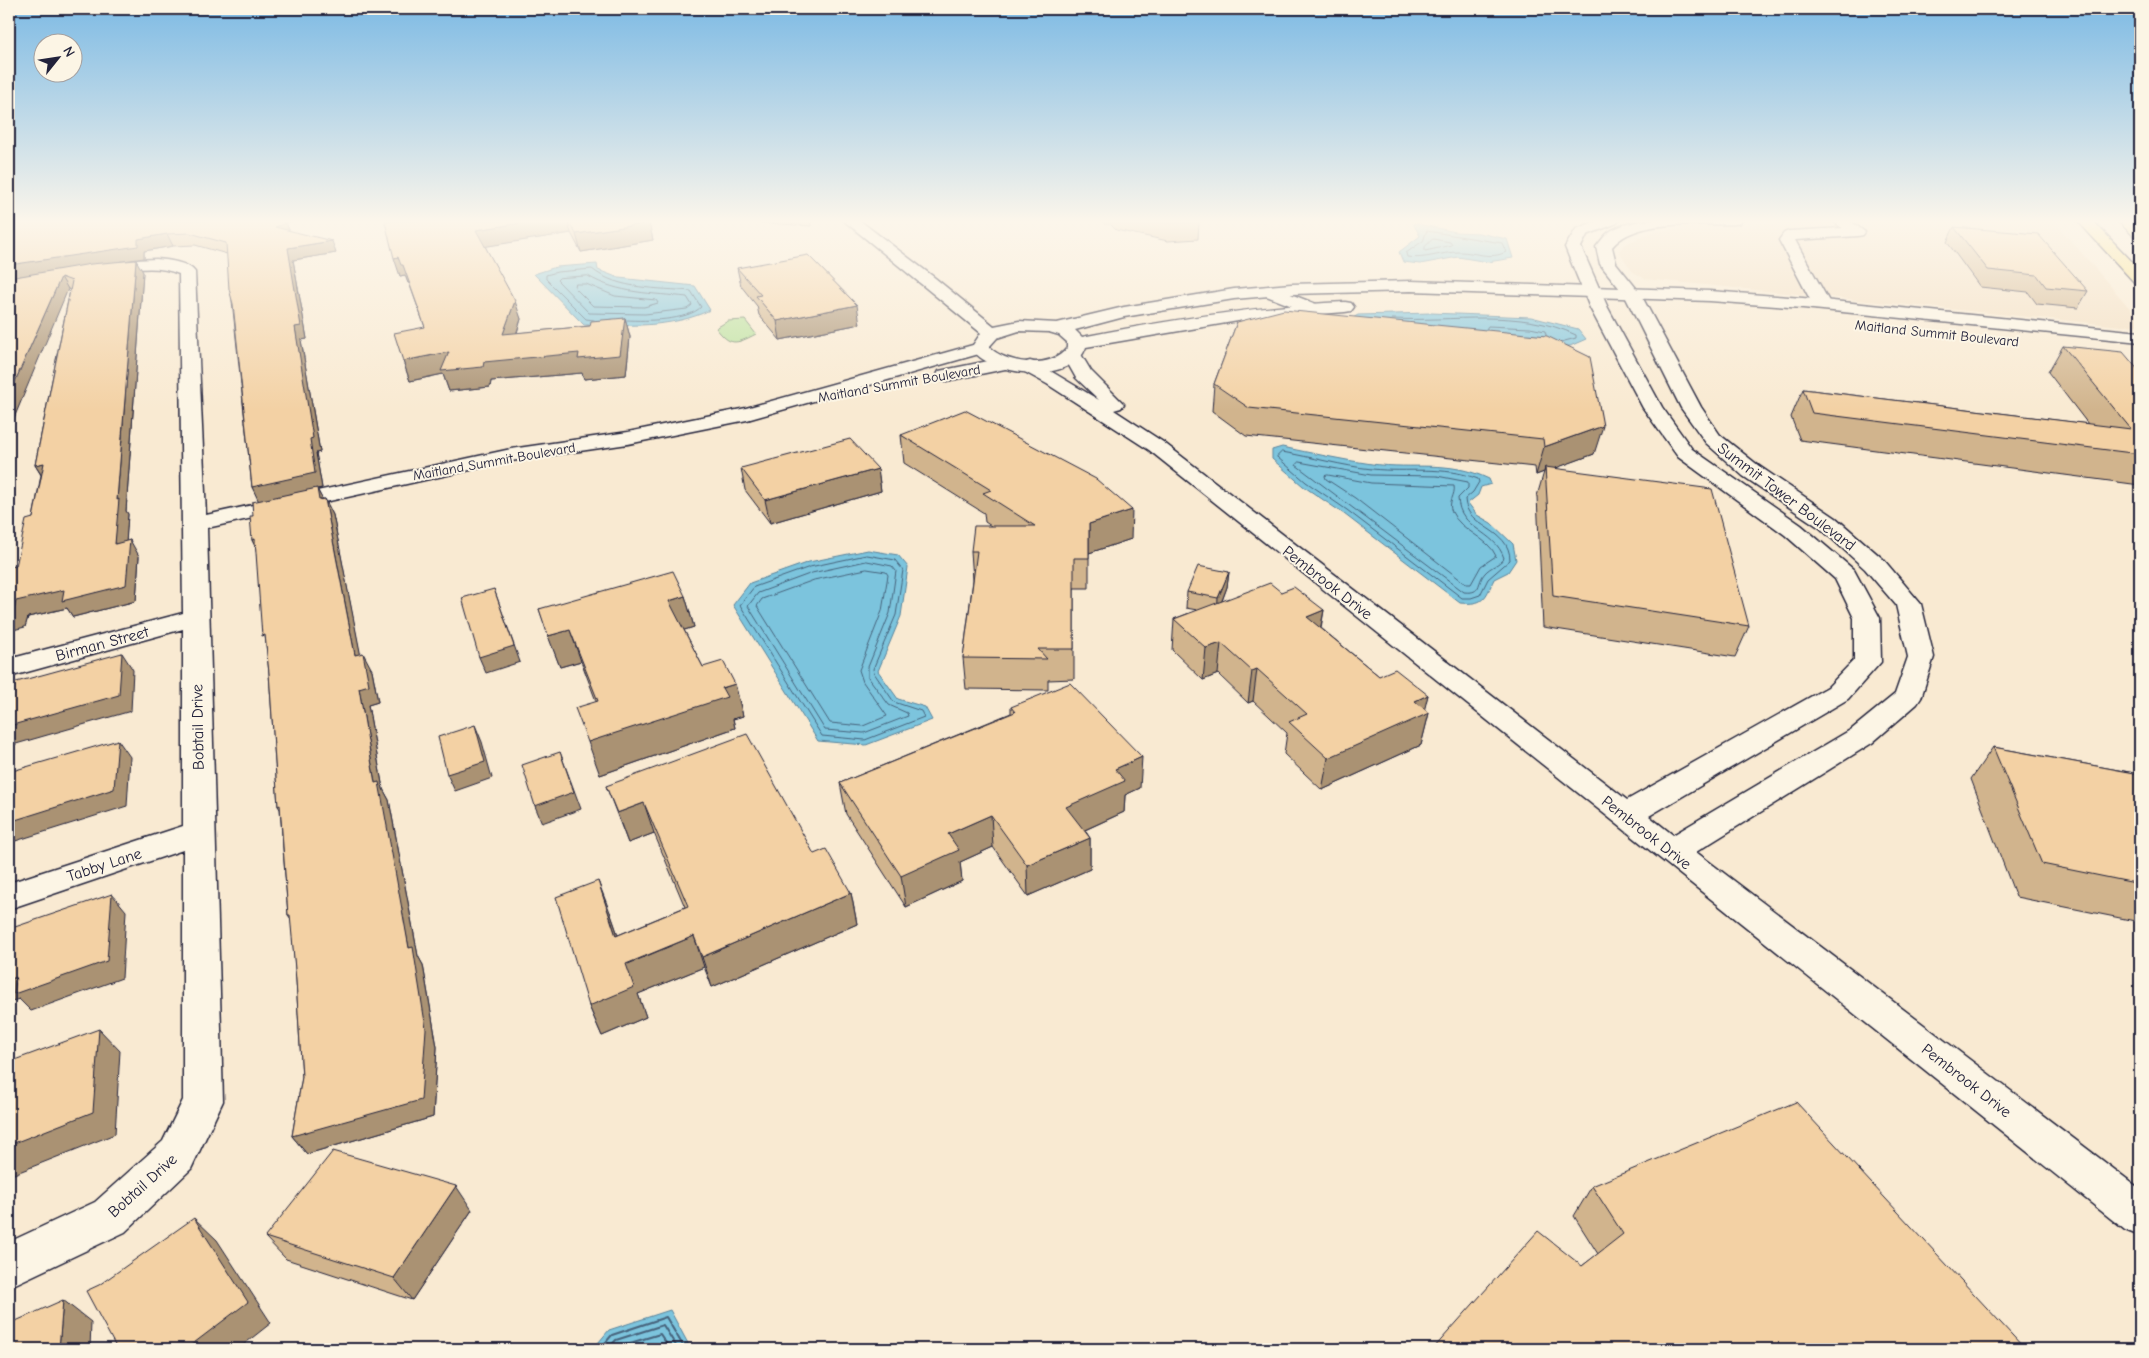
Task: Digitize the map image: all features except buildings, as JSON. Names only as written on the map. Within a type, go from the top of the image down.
[{"type":"street","name":"Bobtail Drive","points":[[9,1265],[110,1217],[177,1155],[203,1101],[195,524],[187,283]]},
{"type":"street","points":[[931,283],[986,341],[985,355],[1003,364],[1030,367],[1062,361],[1075,349],[1169,326],[1310,308],[1357,306]]},
{"type":"street","points":[[934,283],[986,306]]},
{"type":"street","name":"Summit Tower Boulevard","points":[[1589,283],[1653,408],[1685,453],[1793,530],[1845,575],[1867,618],[1867,662],[1838,693],[1626,815]]},
{"type":"street","name":"Summit Tower Boulevard","points":[[1622,283],[1636,302],[1691,408],[1712,439],[1751,471],[1828,523],[1874,564],[1908,604],[1922,657],[1907,698],[1862,736],[1672,850]]},
{"type":"street","points":[[1811,283],[1822,305]]},
{"type":"street","name":"Maitland Summit Boulevard","points":[[1056,329],[1124,312],[1179,302],[1291,289],[1411,286],[1636,302],[1707,313],[1783,317],[1990,339]]},
{"type":"street","points":[[1291,289],[1310,308]]},
{"type":"street","points":[[1270,291],[1310,308]]},
{"type":"street","name":"Maitland Summit Boulevard","points":[[1636,302],[1710,296],[1822,305],[2140,337]]},
{"type":"street","name":"Maitland Summit Boulevard","points":[[1443,304],[1597,300]]},
{"type":"street","points":[[1003,314],[1037,326],[1056,329],[1073,336],[1075,349]]},
{"type":"street","name":"Maitland Summit Boulevard","points":[[794,402],[986,341],[1011,327],[1037,326]]},
{"type":"street","name":"Pembrook Drive","points":[[1075,349],[1083,374],[1156,446]]},
{"type":"street","name":"Maitland Summit Boulevard","points":[[195,524],[511,455],[628,438],[794,402],[919,381],[1003,364]]},
{"type":"street","name":"Pembrook Drive","points":[[1030,367],[1054,380],[1156,446],[2140,1215]]},
{"type":"street","name":"Birman Street","points":[[9,668],[195,618]]},
{"type":"street","name":"Tabby Lane","points":[[9,896],[199,833]]},
{"type":"shaded area","points":[[1689,283],[2108,283],[2140,320],[2138,325],[2122,326]]},
{"type":"green space","points":[[745,320],[756,334],[738,342],[729,341],[716,328],[728,321]]},
{"type":"water","points":[[543,283],[670,283],[695,286],[710,310],[679,320],[648,325],[584,325]]},
{"type":"water","points":[[1431,313],[1531,317],[1578,329],[1586,339],[1570,346],[1542,347],[1347,321],[1358,315]]},
{"type":"water","points":[[1282,447],[1388,466],[1431,466],[1459,469],[1489,479],[1491,484],[1481,487],[1478,495],[1468,503],[1477,515],[1491,523],[1513,544],[1516,560],[1508,572],[1494,579],[1483,599],[1474,603],[1460,603],[1344,514],[1303,486],[1272,459],[1272,450]]},
{"type":"water","points":[[868,550],[898,555],[908,567],[901,616],[878,671],[898,699],[925,707],[932,720],[866,745],[818,741],[733,605],[750,583],[809,562]]},
{"type":"water","points":[[670,1310],[691,1349],[593,1349],[609,1330]]}]
